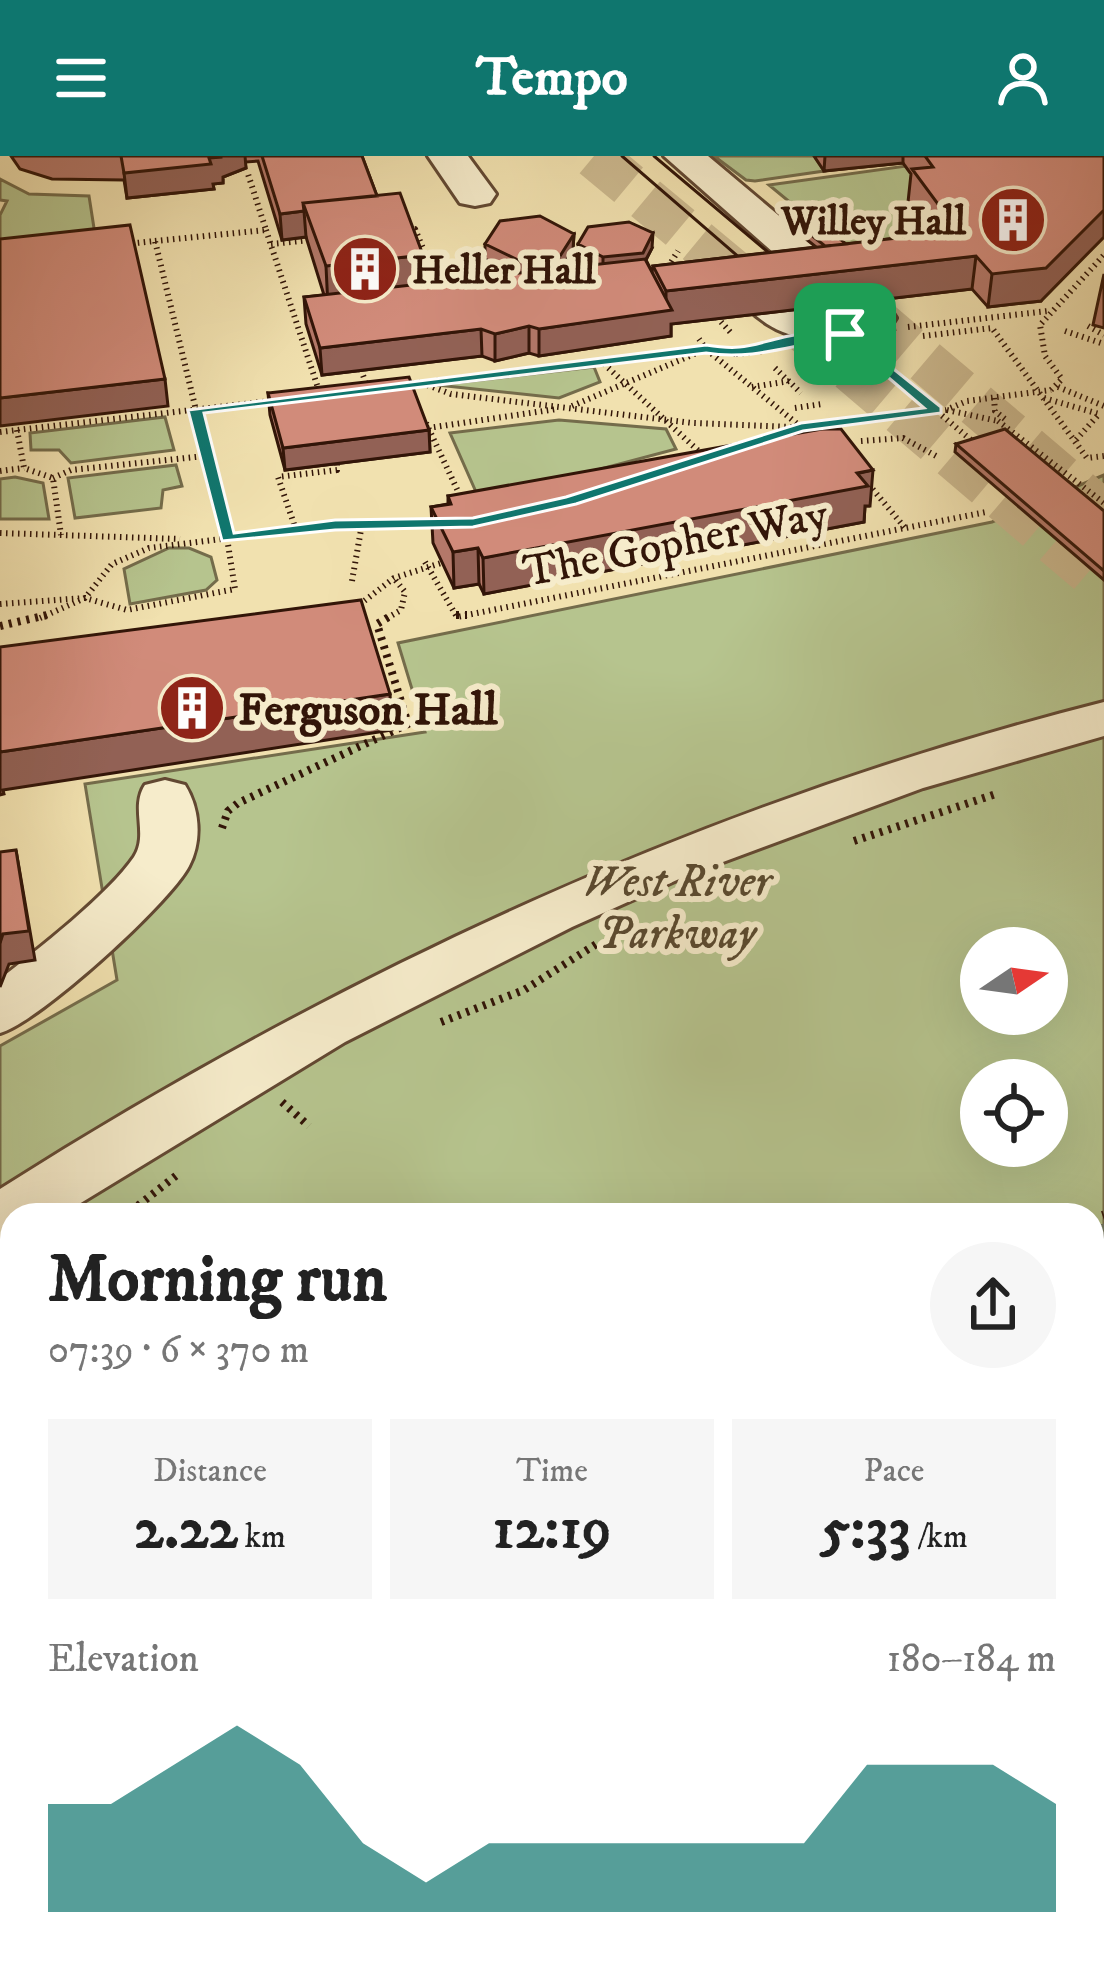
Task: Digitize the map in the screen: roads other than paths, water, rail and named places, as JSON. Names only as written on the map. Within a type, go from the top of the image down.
[{"type":"street","points":[[448,156],[475,194]]},
{"type":"street","points":[[684,156],[872,327]]},
{"type":"street","points":[[741,297],[799,326]]},
{"type":"street","points":[[28,1203],[286,1048],[529,922],[679,858],[901,776],[1104,719]]},
{"type":"street","points":[[0,1012],[71,955],[161,864],[170,837],[165,798]]},
{"type":"tunnel","points":[[594,156],[753,288]]},
{"type":"tunnel","points":[[874,318],[1104,513]]},
{"type":"tunnel","points":[[799,326],[1104,585]]},
{"type":"tram line","points":[[622,156],[800,310]]},
{"type":"tram line","points":[[654,156],[832,306]]},
{"type":"place","name":"Willey Hall","points":[[1013,220]]},
{"type":"place","name":"Heller Hall","points":[[365,269]]},
{"type":"place","name":"Ferguson Hall","points":[[192,708]]},
{"type":"park label","name":"West River Parkway","points":[[677,906]]}]
